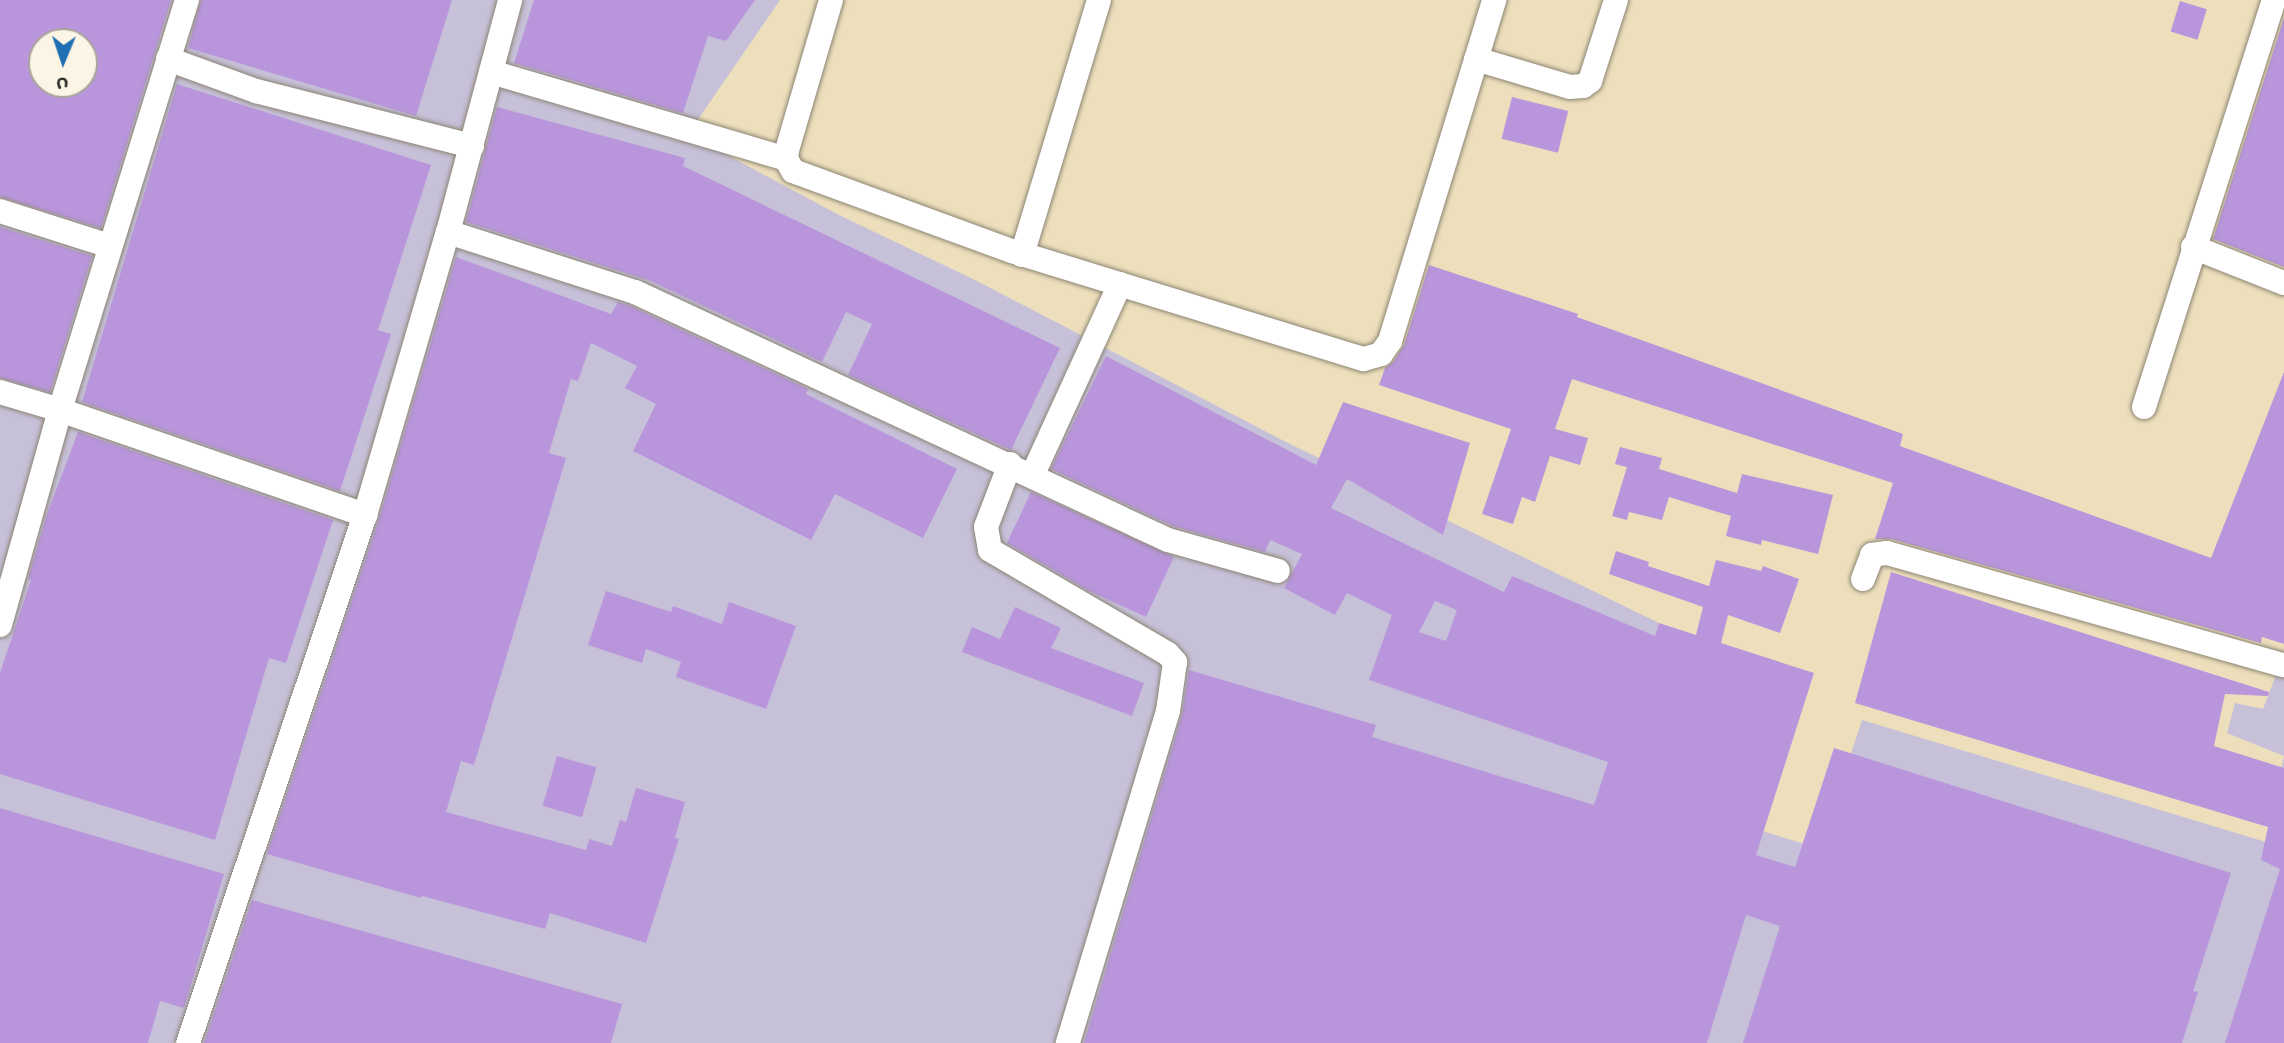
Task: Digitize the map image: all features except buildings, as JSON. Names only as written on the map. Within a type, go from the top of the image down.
[{"type":"lane","points":[[0,625],[60,410],[187,0]]},
{"type":"lane","points":[[188,1043],[365,515],[448,232],[510,0]]},
{"type":"lane","points":[[786,159],[831,0]]},
{"type":"lane","points":[[1022,254],[1099,0]]},
{"type":"lane","points":[[491,72],[786,159],[793,171],[803,176],[1022,254],[1364,359],[1381,354],[1390,341],[1494,0]]},
{"type":"lane","points":[[1476,59],[1570,86],[1583,86],[1590,81],[1616,0]]},
{"type":"lane","points":[[2144,407],[2274,0]]},
{"type":"lane","points":[[168,59],[256,91],[472,146]]},
{"type":"lane","points":[[0,211],[110,246]]},
{"type":"lane","points":[[448,232],[635,292],[1033,474],[1168,540],[1278,570]]},
{"type":"lane","points":[[2193,247],[2284,283]]},
{"type":"lane","points":[[1033,474],[1119,284]]},
{"type":"lane","points":[[0,392],[60,410],[365,515]]},
{"type":"lane","points":[[1010,464],[986,527],[990,550],[1168,654],[1175,662],[1168,711],[1068,1043]]},
{"type":"lane","points":[[1863,579],[1872,555],[1887,553],[2284,665]]},
{"type":"shaded area","points":[[0,0],[780,0],[688,134],[841,216],[975,280],[1288,443],[1659,623],[1617,785],[1820,849],[1862,720],[2266,842],[2284,756],[2284,1043],[0,1043]]},
{"type":"shaded area","points":[[2276,675],[2284,677],[2284,756],[2227,733],[2235,703],[2263,709]]}]
